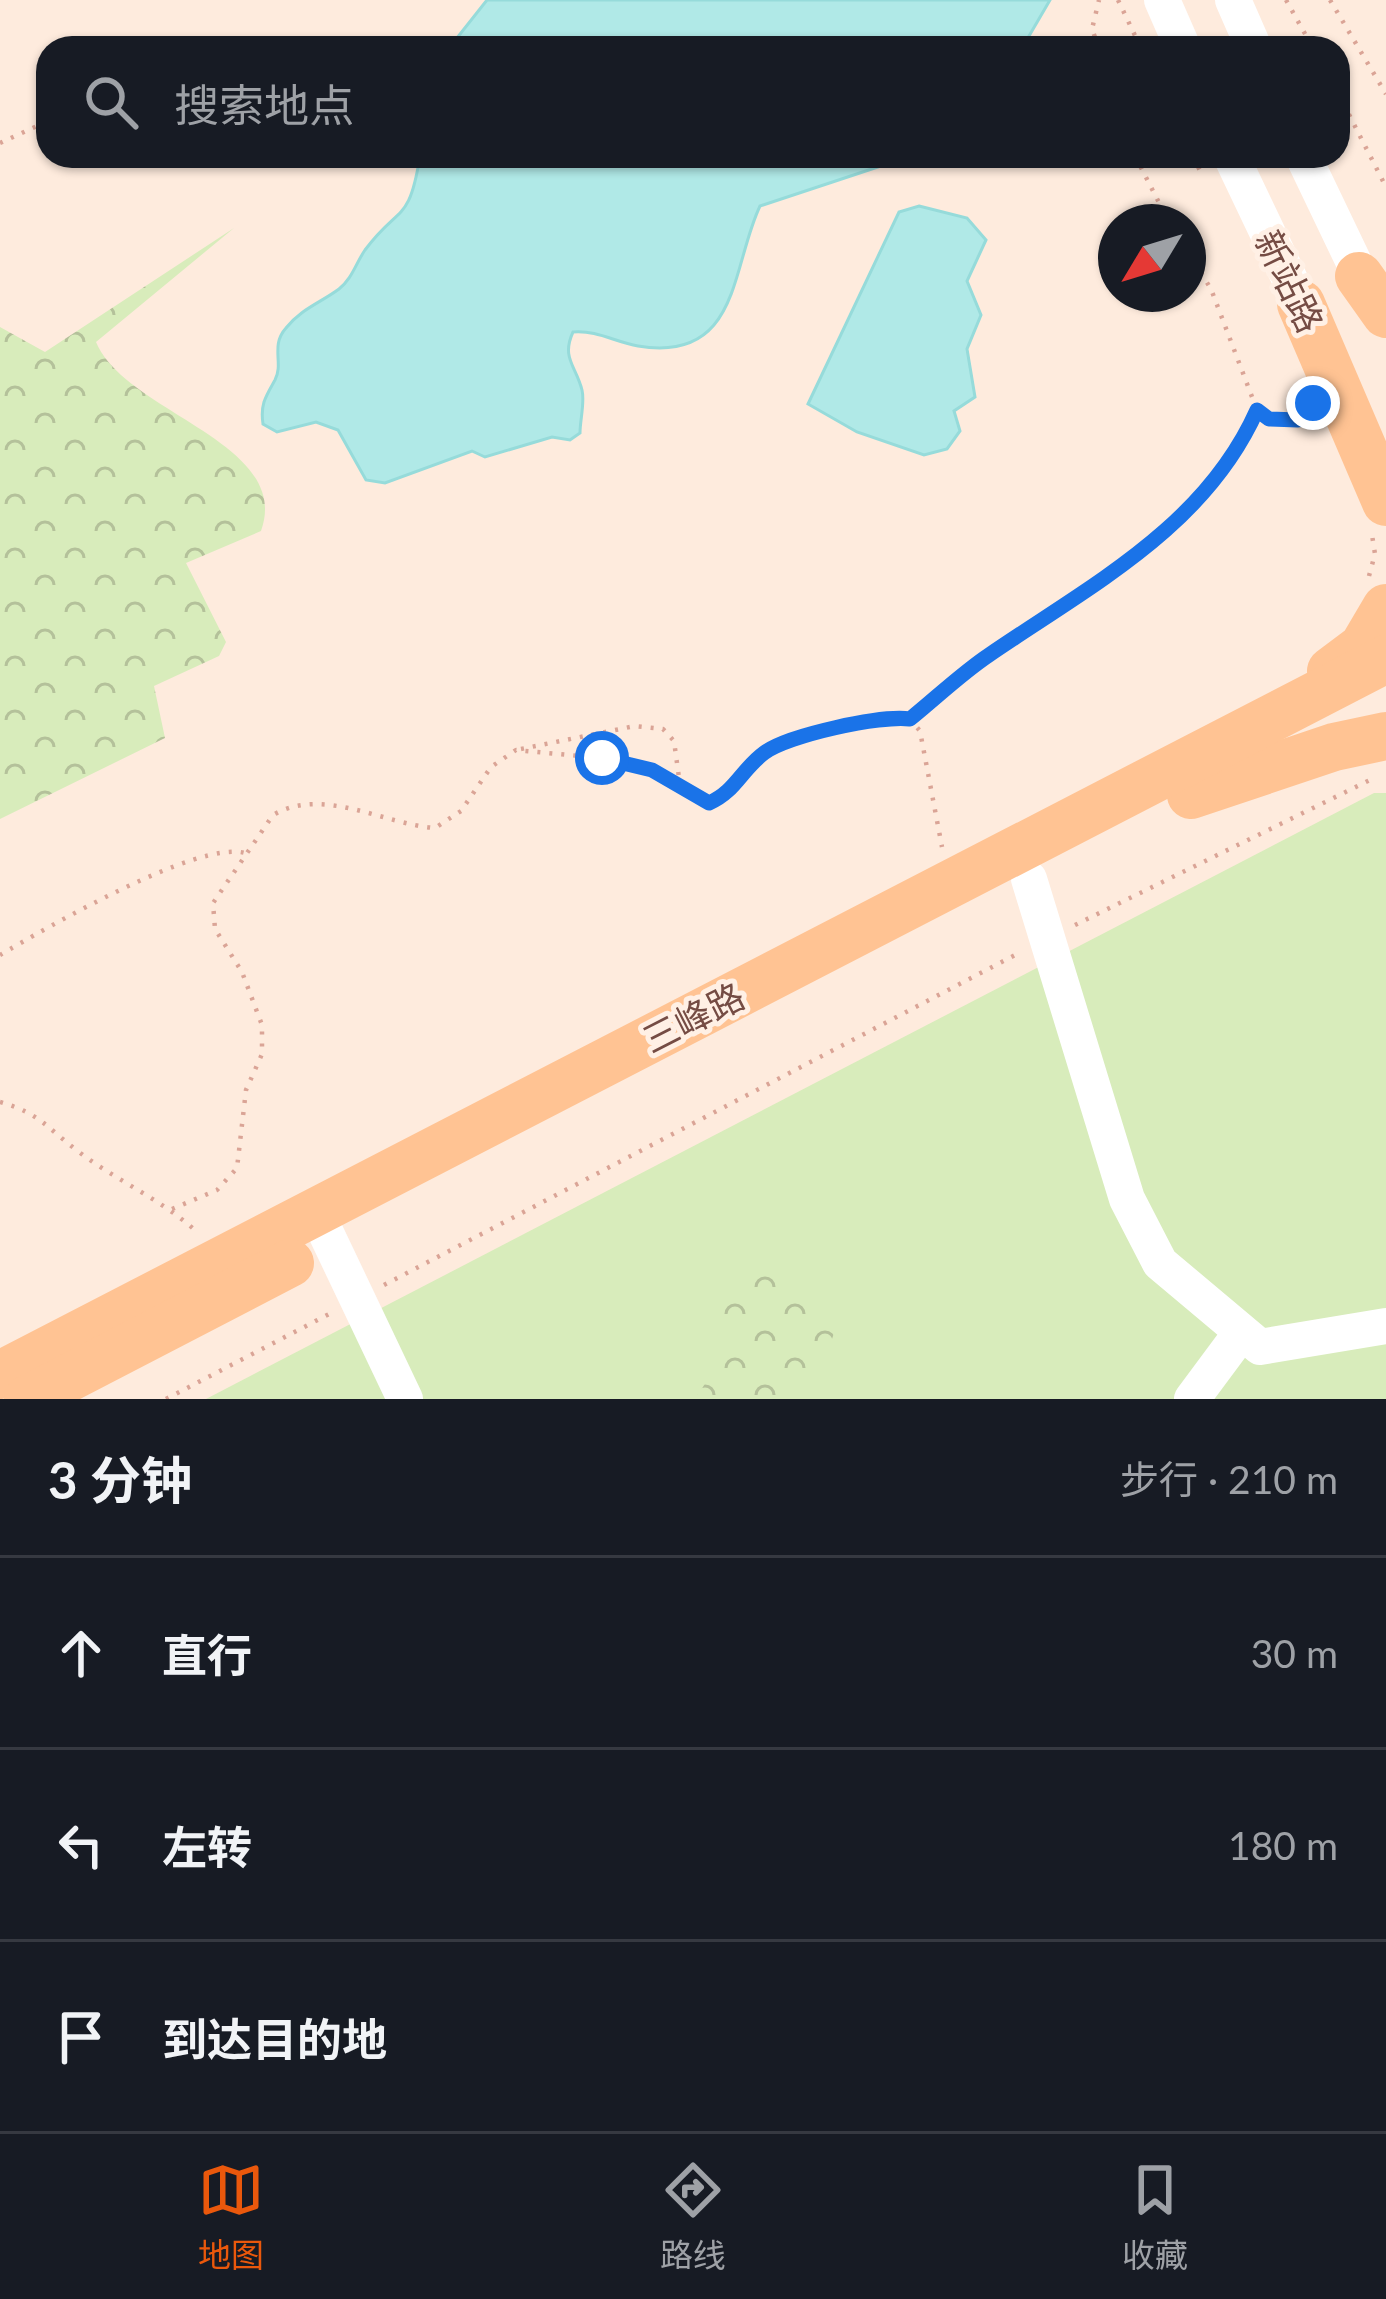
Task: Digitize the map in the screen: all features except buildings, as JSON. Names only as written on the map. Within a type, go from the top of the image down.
[{"type":"main road","points":[[1301,304],[1378,511]]},
{"type":"main road","points":[[1182,782],[1363,647],[1376,598]]},
{"type":"main road","name":"三峰路","points":[[0,1376],[324,1227],[1029,879],[1386,659]]},
{"type":"main road","name":"三峰路","points":[[28,1399],[324,1227],[1182,782],[1386,693]]},
{"type":"main road","points":[[1182,782],[1334,747],[1383,756]]},
{"type":"street","points":[[1162,0],[1178,36]]},
{"type":"street","points":[[1233,0],[1249,36]]},
{"type":"street","name":"新站路","points":[[1218,168],[1301,304],[1386,469]]},
{"type":"street","name":"新站路","points":[[1309,168],[1386,328]]},
{"type":"street","points":[[1029,879],[1127,1199],[1160,1263],[1260,1347],[1386,1326]]},
{"type":"street","points":[[324,1227],[405,1399]]},
{"type":"street","points":[[1192,1399],[1241,1333]]},
{"type":"path","points":[[1095,36],[1099,0]]},
{"type":"path","points":[[1118,0],[1135,36]]},
{"type":"path","points":[[1286,0],[1306,36]]},
{"type":"path","points":[[1330,0],[1386,94]]},
{"type":"path","points":[[1350,117],[1386,187]]},
{"type":"path","points":[[0,143],[36,126]]},
{"type":"path","points":[[1141,168],[1160,204]]},
{"type":"path","points":[[1206,281],[1257,410],[1269,419],[1298,420],[1313,403]]},
{"type":"path","points":[[910,719],[982,659],[1142,555],[1237,454],[1257,410]]},
{"type":"path","points":[[1376,598],[1378,511]]},
{"type":"path","points":[[516,750],[602,758],[652,770],[709,803],[727,796],[772,747],[889,716],[910,719],[920,731],[943,853]]},
{"type":"path","points":[[172,1209],[217,1190],[237,1168],[246,1090],[262,1054],[262,1025],[242,973],[215,929],[213,902],[273,815],[304,803],[435,828],[461,811],[490,767],[516,750],[635,726],[663,729],[674,741],[681,786]]},
{"type":"path","points":[[166,1399],[1047,939],[1383,756]]},
{"type":"path","points":[[0,955],[93,901],[206,854],[230,849],[244,853]]},
{"type":"path","points":[[0,1102],[52,1124],[76,1150],[172,1209],[201,1236]]},
{"type":"green space","points":[[234,228],[96,342],[113,367],[139,389],[231,451],[253,474],[264,500],[261,531],[186,563],[226,642],[219,656],[154,686],[165,738],[0,819],[0,327],[45,352]]},
{"type":"green space","points":[[1374,793],[1386,793],[1386,1399],[206,1399]]},
{"type":"green space","points":[[772,1250],[794,1271],[812,1325],[835,1330],[817,1384],[803,1399],[695,1399],[718,1353],[721,1280]]},
{"type":"water","points":[[487,0],[1050,0],[1029,36],[458,36]]},
{"type":"water","points":[[417,168],[875,168],[760,206],[726,305],[714,325],[696,340],[671,347],[638,346],[573,332],[569,355],[583,400],[580,433],[570,440],[552,437],[485,457],[472,451],[385,483],[366,480],[338,430],[316,422],[277,432],[263,424],[262,411],[277,374],[281,335],[298,316],[343,285],[412,193]]},
{"type":"water","points":[[919,206],[967,218],[986,240],[967,281],[981,315],[967,349],[975,397],[954,411],[960,431],[947,449],[924,455],[857,432],[808,404],[899,212]]},
{"type":"route","points":[[602,758],[652,770],[709,803],[727,796],[772,747],[889,716],[910,719],[982,659],[1142,555],[1237,454],[1257,410],[1269,419],[1298,420],[1313,403]]}]
